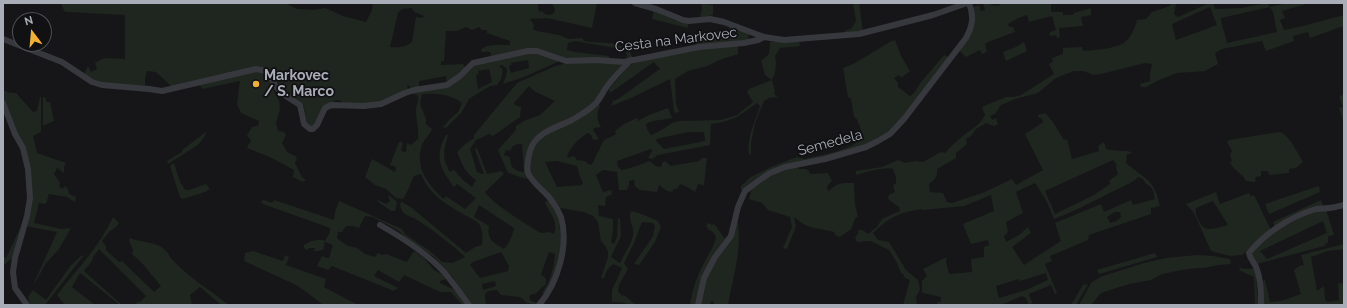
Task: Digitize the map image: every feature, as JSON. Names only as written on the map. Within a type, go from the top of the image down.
[{"type":"street","name":"Cesta na Markovec","points":[[635,3],[656,9],[683,20],[689,21],[710,19],[724,22],[764,37],[784,40],[859,34],[933,15],[957,5],[968,3]]},
{"type":"street","name":"Semedela","points":[[698,305],[704,278],[715,257],[731,236],[738,207],[745,191],[770,173],[785,167],[825,159],[866,147],[890,134],[904,119],[966,38],[973,21],[973,13],[968,3]]},
{"type":"street","name":"Cesta na Markovec","points":[[3,39],[62,62],[92,82],[102,85],[162,91],[256,69],[264,70],[270,75],[278,89],[300,105],[304,124],[310,129],[313,129],[317,125],[325,108],[331,105],[364,106],[381,104],[414,90],[447,85],[460,76],[473,62],[506,57],[528,51],[537,51],[566,61],[591,60],[624,62],[699,47],[744,43],[764,37]]},
{"type":"street","points":[[539,305],[552,284],[563,249],[561,216],[551,200],[528,172],[528,160],[532,146],[546,132],[570,121],[588,110],[597,102],[608,85],[631,60]]},
{"type":"street","points":[[3,103],[15,134],[23,148],[28,169],[30,198],[27,216],[15,258],[14,272],[15,288],[27,305]]},
{"type":"street","points":[[1261,305],[1258,273],[1249,253],[1253,248],[1273,231],[1302,214],[1315,209],[1330,208],[1344,204]]},
{"type":"street","points":[[380,225],[400,236],[429,257],[444,272],[469,305]]},
{"type":"shaded area","points":[[61,3],[285,3],[297,9],[313,10],[325,8],[343,16],[366,22],[372,10],[373,3],[535,3],[538,4],[539,12],[542,11],[546,15],[549,15],[554,13],[555,9],[552,3],[597,3],[592,28],[547,18],[530,19],[534,25],[533,29],[569,39],[582,38],[584,41],[589,42],[616,44],[624,49],[628,48],[630,43],[633,50],[630,52],[633,59],[627,59],[626,50],[575,41],[568,43],[567,50],[609,56],[609,59],[565,60],[538,49],[490,59],[491,53],[486,51],[482,52],[481,50],[491,45],[510,45],[510,41],[487,33],[487,30],[482,30],[479,27],[472,30],[466,27],[457,31],[446,31],[444,61],[441,61],[441,65],[463,64],[465,68],[447,84],[446,76],[419,81],[419,87],[410,88],[409,85],[407,86],[408,89],[388,100],[374,103],[344,104],[341,101],[336,100],[326,109],[312,127],[307,123],[302,102],[289,95],[282,89],[265,69],[173,88],[156,72],[147,71],[145,86],[105,83],[91,78],[84,74],[88,66],[91,72],[97,69],[95,63],[104,58],[125,59],[125,15],[64,11]],"holes":[[[412,8],[414,12],[424,16],[422,18],[416,17],[412,42],[402,47],[390,47],[398,13],[402,9]]]},
{"type":"shaded area","points":[[701,3],[713,5],[713,15],[700,18],[702,8]]},
{"type":"shaded area","points":[[853,3],[859,3],[863,32],[842,36],[846,30],[851,29],[856,21]]},
{"type":"shaded area","points":[[983,3],[990,3],[991,5],[995,6],[1000,5],[1000,3],[1051,3],[1051,12],[1063,12],[1063,15],[1073,15],[1074,13],[1091,8],[1091,15],[1081,17],[1083,26],[1059,28],[1060,37],[1057,38],[1056,35],[1050,36],[1049,33],[1056,30],[1052,16],[1029,22],[1027,15],[1018,18],[1008,24],[1009,27],[1013,27],[1015,32],[985,44],[987,52],[982,54],[980,50],[966,57],[959,50],[974,21],[974,7],[979,5],[981,11],[985,10]]},
{"type":"shaded area","points":[[1171,3],[1176,3],[1174,14],[1178,17],[1209,3],[1213,3],[1215,9],[1242,8],[1267,3],[1270,7],[1287,3],[1310,3],[1282,11],[1285,18],[1280,20],[1284,30],[1344,15],[1344,26],[1310,38],[1308,32],[1293,36],[1294,41],[1266,51],[1262,41],[1222,49],[1215,53],[1218,64],[1205,71],[1177,73],[1146,87],[1141,87],[1140,84],[1150,81],[1152,64],[1145,63],[1094,75],[1083,71],[1074,71],[1056,78],[1038,93],[1015,99],[1001,105],[995,114],[990,116],[992,120],[996,118],[998,124],[994,126],[986,123],[976,129],[971,136],[966,139],[967,144],[956,153],[956,158],[937,169],[936,178],[929,184],[930,192],[943,193],[947,202],[952,203],[985,192],[1012,179],[1016,185],[1043,170],[1025,134],[1042,123],[1042,119],[1038,117],[1038,115],[1045,113],[1053,122],[1064,140],[1067,139],[1072,159],[1099,151],[1098,146],[1104,142],[1106,149],[1133,153],[1127,154],[1126,163],[1152,185],[1158,197],[1160,206],[1151,208],[1151,214],[1089,235],[1088,240],[1050,256],[1052,261],[1045,264],[1057,293],[1055,294],[1051,285],[1029,294],[1032,303],[1029,305],[1026,298],[1022,296],[1001,305],[936,305],[938,302],[941,302],[941,297],[922,292],[922,281],[927,276],[923,269],[947,257],[946,262],[949,274],[972,272],[971,259],[984,257],[984,247],[989,245],[988,240],[971,244],[963,224],[994,211],[991,195],[964,206],[922,209],[895,216],[873,233],[878,240],[889,242],[906,270],[918,280],[920,290],[916,297],[917,305],[903,305],[910,280],[905,278],[901,273],[889,250],[871,241],[857,242],[855,237],[858,234],[858,230],[862,230],[868,234],[877,227],[882,219],[900,211],[899,207],[888,199],[889,195],[895,192],[893,185],[896,184],[896,177],[893,169],[879,169],[856,175],[856,171],[882,167],[898,160],[905,163],[915,161],[923,162],[941,152],[945,153],[951,146],[981,122],[985,115],[982,107],[1006,97],[1021,95],[1054,74],[1049,64],[1053,62],[1052,58],[1063,54],[1063,48],[1082,47],[1083,51],[1120,45],[1131,35],[1137,20],[1146,19],[1152,12],[1170,6]],"holes":[[[1210,7],[1217,25],[1176,40],[1172,24]],[[1270,7],[1273,12],[1277,32],[1227,43],[1221,18]],[[1113,160],[1117,165],[1116,168],[1118,174],[1109,181],[1110,184],[1094,195],[1055,214],[1045,191]],[[1138,177],[1143,179],[1146,184],[1152,188],[1155,199],[1133,205],[1131,200],[1104,212],[1101,204],[1055,223],[1061,241],[1024,265],[1012,247],[1031,233],[1028,227],[1019,235],[1006,242],[1004,236],[1008,232],[1006,222],[1023,213],[1016,192],[1035,183],[1046,200],[1054,219],[1134,181]],[[1115,212],[1120,212],[1121,217],[1117,221],[1110,223],[1107,217]],[[1046,273],[1048,280],[1026,290],[999,298],[996,286],[1019,279],[1020,281]]]},
{"type":"shaded area","points":[[654,11],[674,20],[688,23],[688,28],[652,19]]},
{"type":"shaded area","points":[[729,26],[749,33],[748,41],[696,47],[694,38],[687,37],[688,34],[729,30]]},
{"type":"shaded area","points":[[895,40],[901,56],[910,71],[901,78],[899,75],[894,78],[898,83],[898,87],[910,96],[944,55],[949,57],[902,118],[886,135],[866,145],[764,174],[754,179],[743,190],[741,190],[741,186],[751,177],[771,167],[797,157],[804,159],[835,152],[851,146],[864,138],[857,119],[854,117],[851,99],[848,97],[843,68],[855,63]]},
{"type":"shaded area","points":[[799,41],[800,46],[780,48],[775,56],[775,73],[772,80],[765,75],[761,61],[769,54],[770,42]]},
{"type":"shaded area","points":[[1024,42],[1027,51],[1006,61],[1003,52]]},
{"type":"shaded area","points":[[738,45],[738,54],[707,66],[688,71],[675,79],[676,104],[679,112],[676,113],[674,111],[670,79],[611,106],[613,101],[660,69],[654,62],[610,93],[609,89],[629,66],[634,63],[704,49]]},
{"type":"shaded area","points":[[534,52],[560,61],[524,77],[503,84],[507,69],[502,65],[499,66],[503,70],[501,79],[497,85],[490,86],[469,99],[462,112],[446,128],[443,127],[458,112],[462,103],[458,100],[443,95],[422,94],[420,104],[426,119],[426,124],[432,129],[422,145],[420,153],[421,168],[428,182],[438,194],[444,199],[446,196],[465,209],[476,198],[457,184],[454,187],[442,168],[440,162],[440,150],[446,135],[448,135],[444,158],[447,167],[450,172],[454,170],[472,187],[476,180],[464,168],[457,152],[474,138],[474,135],[517,83],[563,64],[586,62],[621,63],[622,67],[587,109],[530,145],[530,179],[508,173],[498,150],[516,130],[516,126],[526,120],[540,115],[555,101],[534,91],[529,86],[514,103],[515,105],[521,107],[520,117],[493,136],[489,134],[476,140],[470,149],[477,172],[484,174],[475,150],[477,148],[487,174],[502,171],[504,174],[485,192],[495,203],[541,233],[549,232],[554,234],[555,229],[553,217],[545,202],[549,200],[558,215],[562,247],[554,275],[545,295],[542,293],[551,275],[555,254],[549,252],[541,274],[546,279],[546,284],[535,294],[531,294],[529,297],[531,301],[537,303],[536,305],[527,303],[520,297],[501,295],[497,290],[488,291],[485,294],[486,305],[469,305],[452,276],[434,257],[406,238],[399,231],[373,217],[365,216],[359,228],[346,226],[342,232],[338,232],[337,238],[346,245],[357,248],[365,254],[375,257],[378,253],[383,255],[386,254],[407,262],[414,251],[424,258],[434,270],[444,275],[446,279],[440,281],[440,283],[455,290],[465,304],[462,305],[451,292],[440,292],[404,275],[399,282],[378,270],[374,276],[398,288],[394,291],[332,266],[328,270],[317,266],[322,256],[329,258],[333,245],[325,242],[323,250],[314,251],[315,248],[309,248],[307,250],[304,248],[304,245],[314,240],[325,241],[330,232],[330,228],[263,204],[261,201],[264,200],[272,203],[274,200],[334,220],[339,201],[402,229],[406,235],[430,251],[442,262],[452,263],[465,257],[433,231],[404,213],[400,206],[400,203],[402,202],[412,208],[466,253],[475,247],[482,245],[483,239],[479,224],[438,198],[428,187],[421,174],[414,176],[403,199],[396,198],[386,189],[375,185],[365,177],[372,159],[395,172],[396,167],[390,165],[399,142],[403,142],[401,151],[406,152],[407,143],[411,145],[418,139],[416,110],[418,99],[417,95],[411,94],[412,92],[448,86],[473,65]],"holes":[[[528,60],[529,68],[511,73],[509,66],[512,65],[511,63]],[[489,69],[492,82],[478,89],[476,75],[479,74],[478,71]],[[522,144],[524,172],[513,168],[510,157],[504,155],[506,150],[510,151],[513,146]],[[479,205],[514,228],[512,237],[506,247],[504,249],[494,242],[489,235],[489,226],[474,217]],[[501,252],[509,266],[508,271],[480,278],[470,265],[473,262]],[[495,281],[496,286],[483,290],[482,284]]]},
{"type":"shaded area","points":[[255,71],[262,72],[268,76],[279,100],[280,110],[276,123],[278,131],[284,132],[286,135],[282,143],[287,152],[297,157],[295,163],[302,177],[306,180],[303,182],[293,177],[294,170],[272,158],[247,148],[251,141],[247,135],[252,127],[258,126],[259,121],[241,113],[237,104],[240,81],[202,89],[199,83]]},
{"type":"shaded area","points":[[772,80],[775,91],[774,94],[778,97],[769,98],[764,101],[755,123],[751,143],[751,154],[749,155],[748,149],[752,130],[760,106],[757,103],[737,117],[711,124],[710,145],[658,155],[652,159],[648,158],[652,151],[651,149],[617,161],[618,167],[622,170],[649,161],[660,167],[665,161],[671,166],[707,158],[704,185],[698,184],[695,192],[680,184],[677,189],[674,189],[672,192],[667,191],[659,185],[657,192],[640,190],[635,186],[634,180],[629,181],[627,190],[619,190],[617,172],[603,170],[596,175],[603,192],[611,190],[612,194],[606,197],[605,206],[598,205],[599,216],[613,219],[611,242],[614,244],[617,237],[618,218],[620,219],[621,236],[611,257],[620,263],[631,243],[633,230],[630,217],[631,211],[658,221],[661,227],[655,242],[639,265],[634,264],[653,236],[655,226],[653,223],[642,222],[624,263],[628,269],[619,285],[618,291],[622,296],[624,295],[636,305],[612,302],[612,290],[622,268],[613,264],[607,270],[604,278],[601,278],[608,257],[608,252],[601,241],[598,222],[593,216],[584,212],[561,208],[530,172],[529,163],[533,149],[542,137],[598,103],[600,106],[598,116],[601,127],[594,128],[593,130],[599,139],[593,140],[591,135],[588,133],[575,143],[567,156],[569,158],[572,156],[575,157],[577,160],[585,161],[591,165],[604,141],[616,134],[615,131],[624,124],[637,118],[638,121],[668,108],[672,118],[646,124],[651,135],[679,121],[721,120],[737,115],[753,102],[747,92],[749,89]],"holes":[[[688,132],[704,132],[705,141],[664,149],[656,141],[656,139]],[[557,161],[577,166],[583,183],[581,185],[557,187],[545,162]]]},
{"type":"shaded area","points":[[3,90],[16,93],[33,112],[37,111],[41,97],[41,132],[33,136],[37,153],[66,163],[64,173],[57,168],[54,174],[60,183],[59,186],[62,189],[65,186],[68,189],[69,194],[76,197],[75,202],[67,197],[49,194],[46,204],[39,203],[34,223],[61,229],[71,228],[59,249],[46,263],[35,283],[57,232],[26,226],[31,191],[17,133],[3,98]]},
{"type":"shaded area","points":[[1344,94],[1344,124],[1339,108],[1343,107],[1339,97]]},
{"type":"shaded area","points":[[43,97],[46,98],[46,102],[50,102],[54,121],[43,126]]},
{"type":"shaded area","points":[[206,132],[198,145],[168,164],[167,161],[182,152],[182,150]]},
{"type":"shaded area","points":[[1279,132],[1286,136],[1303,162],[1296,168],[1289,169],[1289,173],[1269,175],[1268,171],[1261,171],[1261,176],[1256,177],[1255,182],[1246,181],[1231,165],[1230,162],[1232,161],[1230,155],[1232,151],[1227,142],[1229,140]]},
{"type":"shaded area","points":[[174,163],[180,182],[185,190],[206,184],[210,189],[183,199],[180,197],[170,166]]},
{"type":"shaded area","points":[[798,167],[799,169],[806,169],[810,174],[828,173],[832,181],[828,185],[827,189],[829,191],[840,184],[854,183],[855,204],[858,217],[856,217],[851,229],[840,237],[836,236],[834,232],[809,226],[794,218],[796,226],[787,249],[783,248],[792,227],[790,217],[768,210],[762,203],[749,199],[751,191],[758,182],[781,171]]},
{"type":"shaded area","points":[[1319,186],[1320,192],[1269,214],[1265,204]]},
{"type":"shaded area","points":[[1216,192],[1220,204],[1249,193],[1251,196],[1254,195],[1271,230],[1242,255],[1230,256],[1211,251],[1194,213],[1186,204]],"holes":[[[1213,201],[1228,225],[1211,229],[1204,228],[1197,216],[1196,208]]]},
{"type":"shaded area","points":[[389,195],[397,202],[395,211],[391,211],[377,201],[378,200],[386,204],[390,201]]},
{"type":"shaded area","points":[[1321,200],[1323,206],[1275,228],[1273,222]]},
{"type":"shaded area","points":[[1326,210],[1334,235],[1328,236],[1328,242],[1324,246],[1257,264],[1252,255],[1260,244],[1287,224]],"holes":[[[1323,221],[1327,233],[1267,259],[1260,251]]]},
{"type":"shaded area","points":[[113,217],[119,223],[102,241],[106,246],[106,250],[119,262],[122,261],[154,292],[161,286],[141,262],[132,254],[133,250],[129,240],[130,238],[161,247],[177,265],[198,283],[229,305],[221,305],[200,287],[190,295],[192,305],[135,305],[146,296],[99,249],[84,271],[122,305],[120,305],[80,273],[72,287],[95,305],[64,304],[57,295],[95,248]]},
{"type":"shaded area","points":[[736,221],[738,222],[739,243],[728,305],[714,305],[714,302],[711,301],[710,305],[699,305],[706,279]]},
{"type":"shaded area","points":[[709,223],[712,225],[714,224],[725,239],[713,255],[696,305],[690,305],[697,278],[713,247],[716,237],[706,225]]},
{"type":"shaded area","points":[[21,226],[13,257],[3,266],[3,256],[6,258]]},
{"type":"shaded area","points":[[1344,244],[1344,249],[1328,251],[1311,257],[1317,291],[1324,286],[1325,299],[1327,302],[1339,300],[1338,283],[1344,284],[1344,305],[1262,305],[1262,281],[1265,280],[1270,302],[1281,301],[1301,294],[1294,270],[1299,266],[1304,265],[1301,255]]},
{"type":"shaded area","points":[[253,251],[283,261],[285,255],[289,257],[286,265],[326,279],[324,287],[358,305],[323,305],[296,285],[244,261],[245,253]]},
{"type":"shaded area","points":[[1155,253],[1157,257],[1099,274],[1097,270]]},
{"type":"shaded area","points":[[84,255],[45,305],[30,305],[28,297],[33,290],[46,300],[71,265]]},
{"type":"shaded area","points":[[1197,255],[1230,259],[1231,264],[1162,274],[1151,280],[1129,284],[1101,293],[1091,305],[1079,305],[1091,283],[1100,277],[1144,263],[1166,258]]},
{"type":"shaded area","points":[[1240,268],[1254,269],[1256,275],[1258,305],[1255,305],[1254,277],[1239,270]]},
{"type":"shaded area","points":[[1088,284],[1076,305],[1071,305],[1083,285]]},
{"type":"place","name":"Markovec / S. Marco","points":[[256,84]]}]
